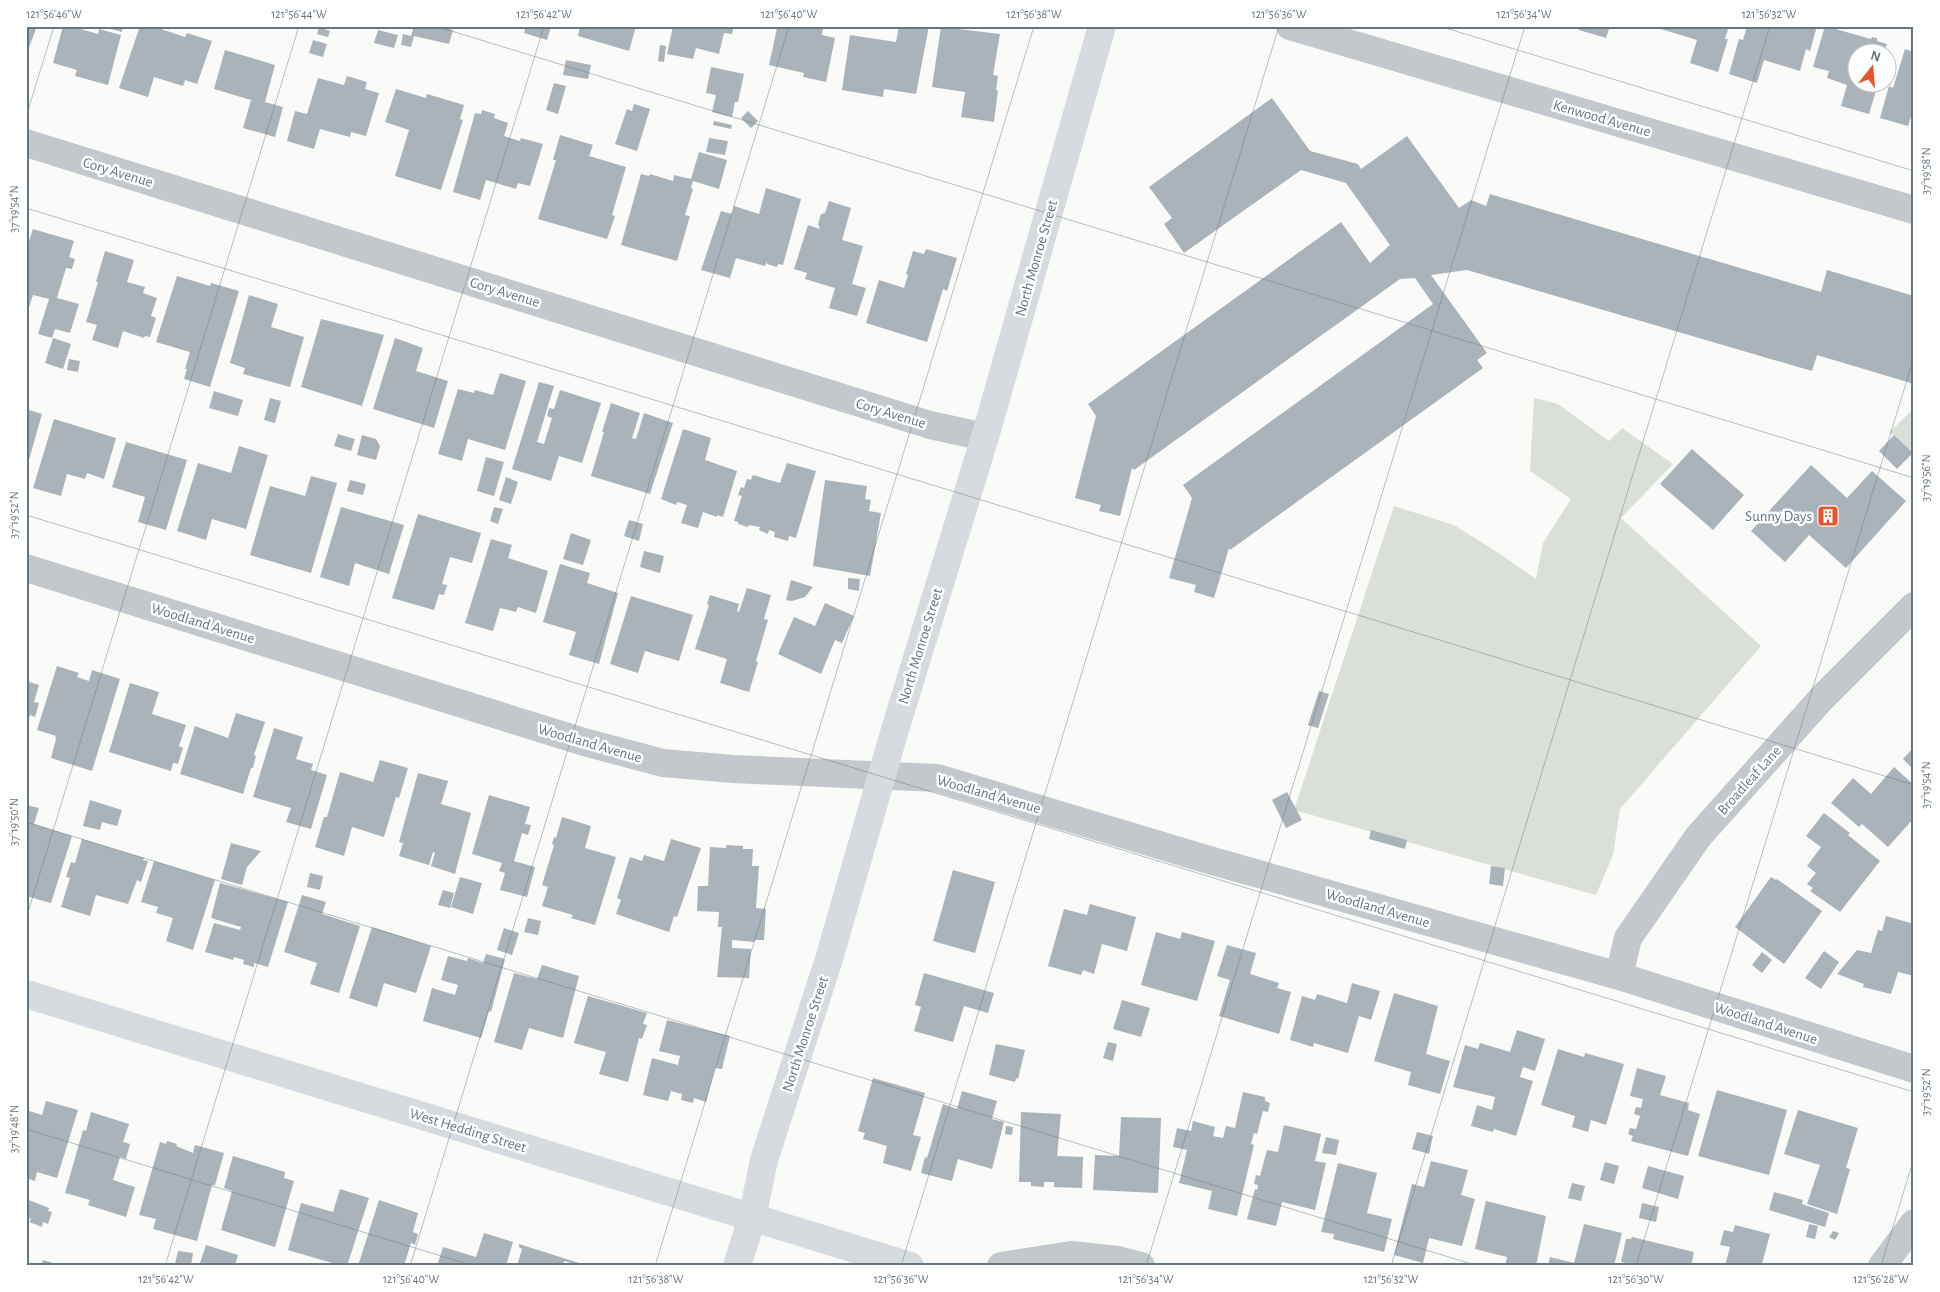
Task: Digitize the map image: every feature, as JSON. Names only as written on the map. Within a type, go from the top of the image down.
[{"type":"main road","name":"North Monroe Street","points":[[737,1266],[752,1218],[764,1160],[829,959],[881,776],[984,437],[1102,26]]},
{"type":"main road","name":"West Hedding Street","points":[[26,994],[910,1266]]},
{"type":"street","name":"Kenwood Avenue","points":[[1290,26],[1914,210]]},
{"type":"street","name":"Cory Avenue","points":[[26,143],[920,422],[984,437]]},
{"type":"street","name":"Woodland Avenue","points":[[26,568],[584,742],[663,763],[733,769],[937,778],[1209,860],[1619,976],[1914,1069]]},
{"type":"street","name":"Broadleaf Lane","points":[[1619,976],[1628,938],[1698,837],[1821,699],[1914,606]]},
{"type":"street","points":[[1882,1266],[1914,1223]]},
{"type":"street","points":[[1001,1266],[1071,1255],[1118,1260],[1141,1266]]},
{"type":"shaded area","points":[[1534,398],[1558,404],[1609,441],[1622,428],[1673,464],[1621,518],[1761,646],[1620,809],[1613,855],[1596,895],[1294,810],[1394,506],[1454,525],[1536,579],[1543,543],[1571,499],[1530,471]]},
{"type":"shaded area","points":[[1914,408],[1914,454],[1894,435],[1889,433]]},
{"type":"building","points":[[26,26],[37,26],[27,53],[26,53]]},
{"type":"building","points":[[63,26],[70,26],[98,34],[99,29],[121,35],[108,85],[75,76],[77,70],[53,63]]},
{"type":"building","points":[[100,26],[123,26],[122,32]]},
{"type":"building","points":[[140,26],[152,26],[185,37],[187,33],[212,41],[197,84],[185,80],[183,86],[154,77],[148,97],[119,88]]},
{"type":"building","points":[[414,26],[439,26],[453,30],[449,44],[414,36],[411,47],[401,45],[403,34],[411,36]]},
{"type":"building","points":[[526,26],[551,26],[547,40],[524,33]]},
{"type":"building","points":[[580,26],[636,26],[629,51],[578,36]]},
{"type":"building","points":[[673,26],[734,26],[732,34],[724,33],[719,54],[696,48],[693,59],[667,54]]},
{"type":"building","points":[[772,26],[816,26],[823,28],[822,35],[835,38],[826,82],[803,77],[804,73],[769,65],[777,28]]},
{"type":"building","points":[[899,26],[929,26],[916,94],[884,89],[883,97],[842,90],[850,35],[896,42]]},
{"type":"building","points":[[1580,26],[1610,26],[1606,38],[1579,30]]},
{"type":"building","points":[[1662,26],[1729,26],[1725,39],[1728,39],[1718,72],[1690,63],[1697,40],[1661,29]]},
{"type":"building","points":[[1747,26],[1817,26],[1810,51],[1806,49],[1800,71],[1764,60],[1757,83],[1729,74],[1739,39],[1743,40]]},
{"type":"building","points":[[1825,26],[1871,39],[1872,37],[1877,38],[1877,41],[1880,42],[1848,42],[1848,92],[1876,92],[1869,114],[1841,106],[1847,85],[1827,78],[1829,71],[1813,67]]},
{"type":"building","points":[[319,27],[330,31],[328,37],[317,34]]},
{"type":"building","points":[[941,27],[1000,34],[993,75],[998,76],[994,122],[961,117],[965,92],[932,87]]},
{"type":"building","points":[[378,30],[398,35],[394,48],[374,43]]},
{"type":"building","points":[[313,40],[327,44],[323,57],[309,53]]},
{"type":"building","points":[[660,45],[666,46],[664,62],[658,61]]},
{"type":"building","points":[[1905,49],[1914,52],[1914,107],[1908,126],[1880,118],[1887,92],[1898,92],[1898,72]]},
{"type":"building","points":[[225,50],[275,65],[265,102],[283,107],[275,137],[243,128],[251,100],[214,89]]},
{"type":"building","points":[[566,60],[591,65],[588,79],[563,75]]},
{"type":"building","points":[[711,67],[744,74],[738,102],[735,102],[732,117],[712,112],[716,95],[706,93]]},
{"type":"building","points":[[347,76],[367,82],[365,89],[379,93],[366,136],[351,132],[350,137],[320,129],[314,149],[287,141],[295,111],[307,114],[318,78],[344,85]]},
{"type":"building","points":[[554,83],[566,86],[558,114],[546,110]]},
{"type":"building","points":[[396,89],[426,98],[427,94],[464,105],[460,119],[463,120],[441,190],[395,176],[409,130],[385,122]]},
{"type":"building","points":[[1272,98],[1310,151],[1358,164],[1361,169],[1407,136],[1459,208],[1471,200],[1486,206],[1490,194],[1821,292],[1827,270],[1914,296],[1914,384],[1817,355],[1812,371],[1467,270],[1431,275],[1487,353],[1477,360],[1483,368],[1230,550],[1229,548],[1214,598],[1194,592],[1196,585],[1169,578],[1192,498],[1183,485],[1433,304],[1415,278],[1400,279],[1134,470],[1132,468],[1120,516],[1099,511],[1101,505],[1075,498],[1096,416],[1088,404],[1341,222],[1370,263],[1390,245],[1346,183],[1301,170],[1184,253],[1164,224],[1172,218],[1149,187]]},
{"type":"building","points":[[634,104],[650,109],[637,151],[615,144],[627,109],[632,111]]},
{"type":"building","points":[[482,110],[495,114],[494,118],[508,123],[504,136],[520,141],[521,138],[543,144],[530,186],[518,183],[516,189],[486,180],[480,200],[453,192],[475,113],[481,114]]},
{"type":"building","points":[[748,111],[758,121],[751,128],[741,118]]},
{"type":"building","points":[[714,121],[732,125],[731,129],[713,125]]},
{"type":"building","points":[[560,135],[593,145],[589,156],[626,167],[612,215],[615,216],[607,239],[538,219],[556,160],[553,160]]},
{"type":"building","points":[[709,138],[728,141],[725,155],[706,152]]},
{"type":"building","points":[[699,152],[727,160],[719,189],[693,181],[691,188],[693,189],[685,215],[690,216],[677,261],[621,245],[641,174],[649,176],[650,174],[673,181],[674,175],[691,179]]},
{"type":"building","points":[[766,188],[801,199],[783,265],[778,264],[777,267],[767,264],[767,261],[765,266],[736,258],[730,278],[701,270],[721,211],[732,214],[734,206],[759,214]]},
{"type":"building","points":[[829,201],[851,208],[842,240],[863,246],[852,284],[866,288],[857,316],[829,308],[835,288],[805,279],[807,273],[794,269],[808,225],[820,229],[818,224],[821,214],[825,213]]},
{"type":"building","points":[[33,229],[74,241],[69,257],[75,259],[72,269],[66,268],[57,298],[79,304],[70,333],[55,329],[52,338],[38,334],[49,299],[33,295],[26,316],[26,250]]},
{"type":"building","points":[[926,249],[957,258],[947,291],[943,289],[927,342],[866,323],[879,280],[904,288],[913,251],[924,254]]},
{"type":"building","points":[[105,251],[134,260],[127,282],[145,287],[143,293],[157,298],[151,316],[156,318],[150,337],[145,336],[144,338],[123,331],[118,348],[92,340],[97,325],[86,322]]},
{"type":"building","points":[[177,276],[210,286],[211,283],[239,291],[210,387],[184,379],[190,352],[156,342]]},
{"type":"building","points":[[249,295],[278,304],[271,327],[304,337],[290,387],[243,374],[245,368],[230,363]]},
{"type":"building","points":[[321,319],[384,335],[362,406],[301,387]]},
{"type":"building","points":[[53,338],[71,344],[63,369],[45,363]]},
{"type":"building","points":[[395,338],[423,348],[416,371],[448,381],[434,428],[373,409]]},
{"type":"building","points":[[69,359],[80,361],[78,372],[67,370]]},
{"type":"building","points":[[500,373],[526,381],[505,450],[468,439],[462,461],[438,454],[458,389],[474,393],[475,390],[493,395]]},
{"type":"building","points":[[539,382],[554,386],[537,442],[544,444],[552,418],[547,416],[549,408],[554,409],[560,390],[601,403],[582,463],[559,456],[551,481],[512,469]]},
{"type":"building","points":[[214,391],[243,400],[238,416],[209,408]]},
{"type":"building","points":[[270,398],[281,401],[275,423],[264,420]]},
{"type":"building","points":[[611,403],[640,413],[632,438],[636,439],[644,413],[673,423],[650,494],[591,476]]},
{"type":"building","points":[[26,409],[42,414],[27,467],[26,467]]},
{"type":"building","points":[[54,419],[116,438],[104,479],[87,473],[85,479],[67,474],[61,496],[33,488]]},
{"type":"building","points":[[683,429],[711,438],[705,460],[737,471],[723,517],[703,512],[698,528],[681,523],[687,505],[677,502],[676,505],[661,499]]},
{"type":"building","points":[[338,434],[355,439],[351,451],[334,446]]},
{"type":"building","points":[[362,435],[376,439],[380,446],[376,460],[357,455]]},
{"type":"building","points":[[1894,435],[1913,453],[1897,469],[1879,451]]},
{"type":"building","points":[[126,442],[187,460],[166,530],[138,522],[145,497],[112,487]]},
{"type":"building","points":[[239,446],[268,455],[246,529],[212,519],[206,540],[177,531],[198,463],[231,473]]},
{"type":"building","points":[[1692,449],[1744,495],[1713,530],[1660,484]]},
{"type":"building","points":[[486,457],[504,462],[494,496],[477,491]]},
{"type":"building","points":[[787,463],[816,471],[796,538],[789,536],[788,541],[774,537],[775,532],[769,530],[768,534],[759,530],[760,527],[749,525],[748,527],[734,521],[742,496],[738,495],[741,487],[744,488],[747,479],[751,480],[753,475],[780,483]]},
{"type":"building","name":"Sunny Days","points":[[1811,465],[1847,498],[1872,471],[1906,501],[1846,568],[1809,535],[1785,562],[1751,531]]},
{"type":"building","points":[[311,476],[337,483],[311,573],[250,555],[270,486],[305,496]]},
{"type":"building","points":[[506,477],[518,482],[511,504],[499,500]]},
{"type":"building","points":[[350,480],[366,484],[363,495],[347,491]]},
{"type":"building","points":[[825,480],[867,486],[865,499],[871,500],[869,511],[881,513],[870,576],[813,566]]},
{"type":"building","points":[[341,507],[404,525],[389,574],[355,563],[349,586],[320,577]]},
{"type":"building","points":[[494,507],[503,509],[498,524],[490,521]]},
{"type":"building","points":[[418,514],[481,533],[472,563],[450,557],[442,584],[447,585],[444,595],[439,594],[434,610],[392,598]]},
{"type":"building","points":[[629,520],[643,524],[639,541],[624,536]]},
{"type":"building","points":[[571,533],[591,540],[583,565],[563,559]]},
{"type":"building","points":[[491,539],[512,545],[508,558],[548,571],[536,613],[518,607],[516,612],[500,608],[493,631],[465,623]]},
{"type":"building","points":[[644,551],[664,556],[660,573],[640,567]]},
{"type":"building","points":[[560,564],[590,573],[587,583],[618,593],[599,664],[569,655],[576,632],[543,622]]},
{"type":"building","points":[[848,578],[860,579],[859,591],[848,589]]},
{"type":"building","points":[[791,580],[813,587],[805,597],[792,601],[786,600]]},
{"type":"building","points":[[747,588],[771,595],[764,619],[768,620],[749,692],[720,683],[727,659],[695,649],[709,605],[707,604],[710,595],[739,604],[737,611],[739,612]]},
{"type":"building","points":[[631,596],[693,615],[679,661],[645,651],[638,673],[610,664]]},
{"type":"building","points":[[825,603],[854,616],[842,643],[835,640],[821,674],[778,654],[794,617],[815,626]]},
{"type":"building","points":[[57,666],[79,673],[77,677],[89,681],[92,670],[120,679],[92,771],[51,758],[56,736],[37,730]]},
{"type":"building","points":[[26,681],[39,685],[34,702],[39,703],[35,717],[30,715],[27,726]]},
{"type":"building","points":[[130,683],[159,692],[152,714],[186,725],[179,746],[183,748],[178,764],[173,763],[171,771],[109,752]]},
{"type":"building","points":[[1319,691],[1329,694],[1318,728],[1308,725]]},
{"type":"building","points":[[236,713],[265,722],[254,755],[256,756],[253,768],[251,768],[243,794],[180,774],[195,726],[228,738]]},
{"type":"building","points":[[274,728],[303,737],[296,759],[313,764],[311,770],[327,775],[311,829],[286,822],[291,808],[253,797]]},
{"type":"building","points":[[1914,747],[1914,770],[1903,759]]},
{"type":"building","points":[[380,760],[408,768],[399,798],[396,797],[384,837],[352,827],[344,856],[315,847],[324,817],[327,817],[340,772],[373,782]]},
{"type":"building","points":[[1894,767],[1914,785],[1914,818],[1888,847],[1862,824],[1859,827],[1831,803],[1853,778],[1871,794]]},
{"type":"building","points":[[418,773],[448,781],[441,804],[471,813],[455,874],[431,866],[435,853],[433,852],[429,865],[399,856],[403,843],[399,842]]},
{"type":"building","points":[[1287,792],[1302,820],[1286,828],[1272,800]]},
{"type":"building","points":[[489,795],[530,807],[525,824],[531,825],[528,835],[522,833],[514,861],[535,867],[527,897],[500,890],[505,873],[499,871],[502,863],[472,854]]},
{"type":"building","points":[[90,800],[122,810],[117,826],[102,822],[100,830],[83,826]]},
{"type":"building","points":[[26,805],[39,808],[34,824],[72,836],[51,903],[26,896],[26,881],[29,873],[26,873]]},
{"type":"building","points":[[1824,813],[1850,833],[1848,835],[1880,861],[1840,912],[1810,891],[1813,888],[1807,884],[1816,873],[1807,866],[1821,847],[1806,836]]},
{"type":"building","points":[[562,817],[591,826],[585,848],[616,857],[595,925],[571,918],[573,915],[542,906],[548,887],[542,885],[554,845],[552,844],[554,837],[556,838]]},
{"type":"building","points":[[1371,830],[1407,840],[1405,849],[1369,839]]},
{"type":"building","points":[[82,839],[144,858],[143,860],[148,861],[141,882],[137,880],[128,904],[96,895],[90,916],[61,907],[70,878],[66,877],[71,862],[75,863]]},
{"type":"building","points":[[671,839],[701,848],[677,917],[674,916],[669,932],[616,914],[621,900],[617,898],[630,857],[642,861],[644,855],[664,861]]},
{"type":"building","points":[[231,843],[261,851],[247,867],[242,885],[221,879]]},
{"type":"building","points":[[726,845],[743,846],[743,849],[753,849],[752,866],[759,866],[756,908],[766,909],[764,940],[755,940],[755,942],[732,940],[732,948],[751,949],[749,978],[717,977],[722,927],[718,927],[719,912],[697,911],[698,886],[708,886],[710,847],[726,848]]},
{"type":"building","points":[[154,861],[215,880],[193,950],[166,941],[173,918],[156,913],[158,907],[141,902]]},
{"type":"building","points":[[1491,866],[1505,868],[1503,886],[1489,884]]},
{"type":"building","points":[[953,870],[995,882],[975,953],[933,941]]},
{"type":"building","points":[[310,873],[323,876],[320,890],[307,887]]},
{"type":"building","points":[[460,877],[482,883],[473,914],[451,907]]},
{"type":"building","points":[[1771,877],[1777,879],[1822,911],[1784,964],[1735,927]]},
{"type":"building","points":[[220,883],[288,902],[268,967],[254,963],[254,967],[243,964],[244,960],[234,957],[233,960],[205,952],[214,923],[240,930],[241,927],[211,918]]},
{"type":"building","points":[[443,890],[454,893],[450,908],[438,905]]},
{"type":"building","points":[[302,895],[326,902],[322,914],[360,926],[339,993],[310,984],[317,963],[284,952]]},
{"type":"building","points":[[1090,904],[1136,917],[1127,951],[1102,944],[1094,974],[1083,970],[1081,975],[1048,966],[1064,909],[1087,915]]},
{"type":"building","points":[[1886,916],[1914,924],[1914,976],[1898,972],[1891,994],[1863,987],[1864,984],[1837,974],[1857,950],[1871,953],[1878,930],[1882,931]]},
{"type":"building","points":[[528,918],[541,921],[538,935],[524,932]]},
{"type":"building","points":[[372,927],[431,946],[416,993],[384,983],[377,1007],[349,998]]},
{"type":"building","points":[[504,928],[519,933],[512,955],[497,950]]},
{"type":"building","points":[[1156,932],[1180,939],[1182,932],[1215,941],[1197,1001],[1141,985]]},
{"type":"building","points":[[1227,945],[1256,953],[1250,974],[1279,983],[1277,988],[1291,992],[1279,1034],[1219,1016],[1230,980],[1217,976]]},
{"type":"building","points":[[1824,951],[1839,962],[1821,989],[1805,978]]},
{"type":"building","points":[[1762,952],[1772,960],[1762,973],[1752,965]]},
{"type":"building","points":[[486,954],[505,959],[491,1012],[489,1011],[481,1038],[423,1021],[432,988],[455,995],[458,985],[441,980],[448,956],[467,961],[468,958],[483,963]]},
{"type":"building","points":[[542,965],[579,976],[563,1038],[529,1028],[522,1050],[494,1042],[514,973],[537,979]]},
{"type":"building","points":[[924,973],[994,993],[988,1013],[964,1006],[953,1042],[914,1031],[921,1007],[915,1005]]},
{"type":"building","points":[[1352,983],[1380,991],[1371,1020],[1359,1016],[1348,1053],[1314,1043],[1313,1047],[1290,1040],[1302,996],[1315,1000],[1317,994],[1347,1003]]},
{"type":"building","points":[[1394,993],[1438,1006],[1426,1054],[1450,1061],[1440,1094],[1408,1085],[1411,1072],[1374,1061]]},
{"type":"building","points":[[588,996],[647,1013],[643,1024],[647,1025],[642,1039],[639,1038],[628,1082],[599,1074],[606,1052],[574,1043]]},
{"type":"building","points":[[1122,1000],[1150,1008],[1141,1037],[1113,1029]]},
{"type":"building","points":[[667,1020],[730,1036],[722,1069],[715,1068],[706,1102],[694,1098],[693,1103],[681,1100],[682,1094],[671,1091],[668,1101],[643,1095],[652,1058],[678,1065],[680,1056],[659,1051]]},
{"type":"building","points":[[1517,1030],[1545,1039],[1535,1071],[1523,1067],[1520,1077],[1533,1081],[1516,1136],[1494,1129],[1493,1132],[1471,1126],[1477,1105],[1492,1110],[1495,1097],[1453,1087],[1465,1045],[1478,1049],[1480,1043],[1510,1052]]},
{"type":"building","points":[[1108,1042],[1117,1044],[1113,1061],[1103,1058]]},
{"type":"building","points":[[996,1044],[1025,1050],[1018,1079],[1016,1078],[1015,1082],[989,1075]]},
{"type":"building","points":[[1558,1049],[1584,1057],[1585,1053],[1624,1064],[1606,1125],[1591,1120],[1588,1132],[1572,1127],[1575,1116],[1541,1105]]},
{"type":"building","points":[[1637,1068],[1666,1076],[1660,1095],[1689,1103],[1688,1110],[1700,1114],[1688,1156],[1631,1141],[1633,1136],[1628,1134],[1630,1128],[1636,1129],[1640,1116],[1634,1114],[1636,1107],[1641,1108],[1643,1099],[1630,1096]]},
{"type":"building","points":[[873,1078],[925,1093],[913,1135],[921,1137],[911,1171],[883,1163],[887,1146],[863,1139],[865,1133],[858,1131]]},
{"type":"building","points":[[1717,1090],[1787,1110],[1769,1175],[1698,1156]]},
{"type":"building","points":[[962,1091],[997,1101],[992,1119],[1004,1122],[992,1169],[958,1159],[952,1181],[921,1173],[943,1104],[957,1109]]},
{"type":"building","points":[[1243,1092],[1265,1097],[1265,1101],[1270,1103],[1268,1112],[1263,1111],[1257,1134],[1254,1133],[1251,1144],[1254,1145],[1237,1216],[1208,1209],[1212,1191],[1179,1183],[1187,1150],[1173,1147],[1177,1128],[1191,1131],[1193,1121],[1215,1127],[1213,1136],[1223,1138],[1226,1126],[1235,1128]]},
{"type":"building","points":[[46,1101],[78,1110],[57,1178],[37,1172],[35,1181],[26,1178],[26,1117],[29,1111],[42,1115]]},
{"type":"building","points":[[1798,1110],[1858,1128],[1846,1168],[1850,1169],[1837,1214],[1807,1204],[1820,1165],[1784,1154]]},
{"type":"building","points":[[91,1112],[129,1124],[123,1142],[130,1144],[126,1159],[120,1157],[113,1180],[135,1187],[126,1217],[88,1205],[90,1200],[65,1193],[83,1130],[86,1131]]},
{"type":"building","points":[[1021,1112],[1061,1114],[1057,1156],[1083,1157],[1082,1188],[1054,1187],[1054,1182],[1044,1182],[1044,1187],[1031,1186],[1031,1182],[1019,1182]]},
{"type":"building","points":[[1121,1117],[1161,1118],[1158,1193],[1093,1190],[1095,1155],[1119,1156]]},
{"type":"building","points":[[1284,1125],[1321,1134],[1315,1161],[1326,1163],[1315,1210],[1282,1202],[1276,1226],[1247,1219],[1255,1189],[1257,1190],[1258,1185],[1254,1184],[1256,1175],[1260,1176],[1267,1150],[1278,1152]]},
{"type":"building","points":[[1006,1126],[1013,1127],[1012,1135],[1005,1134]]},
{"type":"building","points":[[1417,1132],[1433,1136],[1429,1154],[1412,1149]]},
{"type":"building","points":[[1326,1137],[1339,1140],[1336,1155],[1322,1153]]},
{"type":"building","points":[[167,1141],[193,1153],[195,1145],[224,1153],[215,1185],[212,1185],[197,1241],[153,1229],[156,1219],[139,1215],[160,1142],[166,1144]]},
{"type":"building","points":[[233,1156],[285,1172],[284,1178],[294,1181],[275,1247],[221,1230],[232,1191],[224,1188]]},
{"type":"building","points":[[1431,1161],[1468,1170],[1461,1195],[1475,1199],[1462,1246],[1429,1238],[1423,1263],[1394,1255],[1412,1184],[1424,1187]]},
{"type":"building","points":[[1605,1162],[1619,1166],[1614,1184],[1600,1180]]},
{"type":"building","points":[[1338,1163],[1377,1173],[1367,1213],[1392,1219],[1384,1252],[1333,1239],[1334,1234],[1321,1232]]},
{"type":"building","points":[[1648,1166],[1684,1176],[1678,1199],[1642,1188]]},
{"type":"building","points":[[1572,1183],[1585,1186],[1581,1201],[1568,1198]]},
{"type":"building","points":[[340,1189],[369,1198],[347,1266],[288,1250],[301,1203],[333,1212]]},
{"type":"building","points":[[1774,1192],[1803,1200],[1802,1204],[1829,1213],[1825,1227],[1769,1210]]},
{"type":"building","points":[[29,1200],[49,1208],[48,1211],[52,1212],[48,1224],[43,1222],[42,1227],[29,1222],[31,1219],[26,1217]]},
{"type":"building","points":[[379,1200],[418,1213],[413,1232],[418,1234],[415,1245],[411,1243],[404,1266],[358,1266]]},
{"type":"building","points":[[1486,1201],[1546,1216],[1536,1266],[1505,1266],[1507,1257],[1475,1249]]},
{"type":"building","points":[[1642,1203],[1659,1207],[1656,1222],[1639,1218]]},
{"type":"building","points":[[1584,1224],[1622,1233],[1614,1266],[1548,1266],[1550,1257],[1574,1263]]},
{"type":"building","points":[[1809,1224],[1818,1226],[1815,1239],[1806,1237]]},
{"type":"building","points":[[1735,1225],[1770,1234],[1762,1264],[1766,1266],[1725,1266],[1730,1247],[1720,1245],[1724,1230],[1733,1232]]},
{"type":"building","points":[[1833,1231],[1839,1233],[1835,1240],[1829,1237]]},
{"type":"building","points":[[484,1233],[513,1242],[506,1266],[437,1266],[443,1247],[476,1257]]},
{"type":"building","points":[[1632,1237],[1694,1252],[1691,1266],[1625,1266],[1626,1263],[1621,1262],[1626,1239],[1631,1239]]},
{"type":"building","points":[[519,1244],[579,1263],[578,1265],[564,1261],[563,1266],[517,1266],[522,1249],[519,1247]]},
{"type":"building","points":[[206,1245],[238,1255],[235,1266],[199,1266]]},
{"type":"building","points":[[178,1251],[193,1253],[191,1266],[175,1264]]},
{"type":"building","points":[[43,1260],[60,1265],[60,1266],[41,1266]]},
{"type":"place","name":"Sunny Days","points":[[1828,516]]}]
